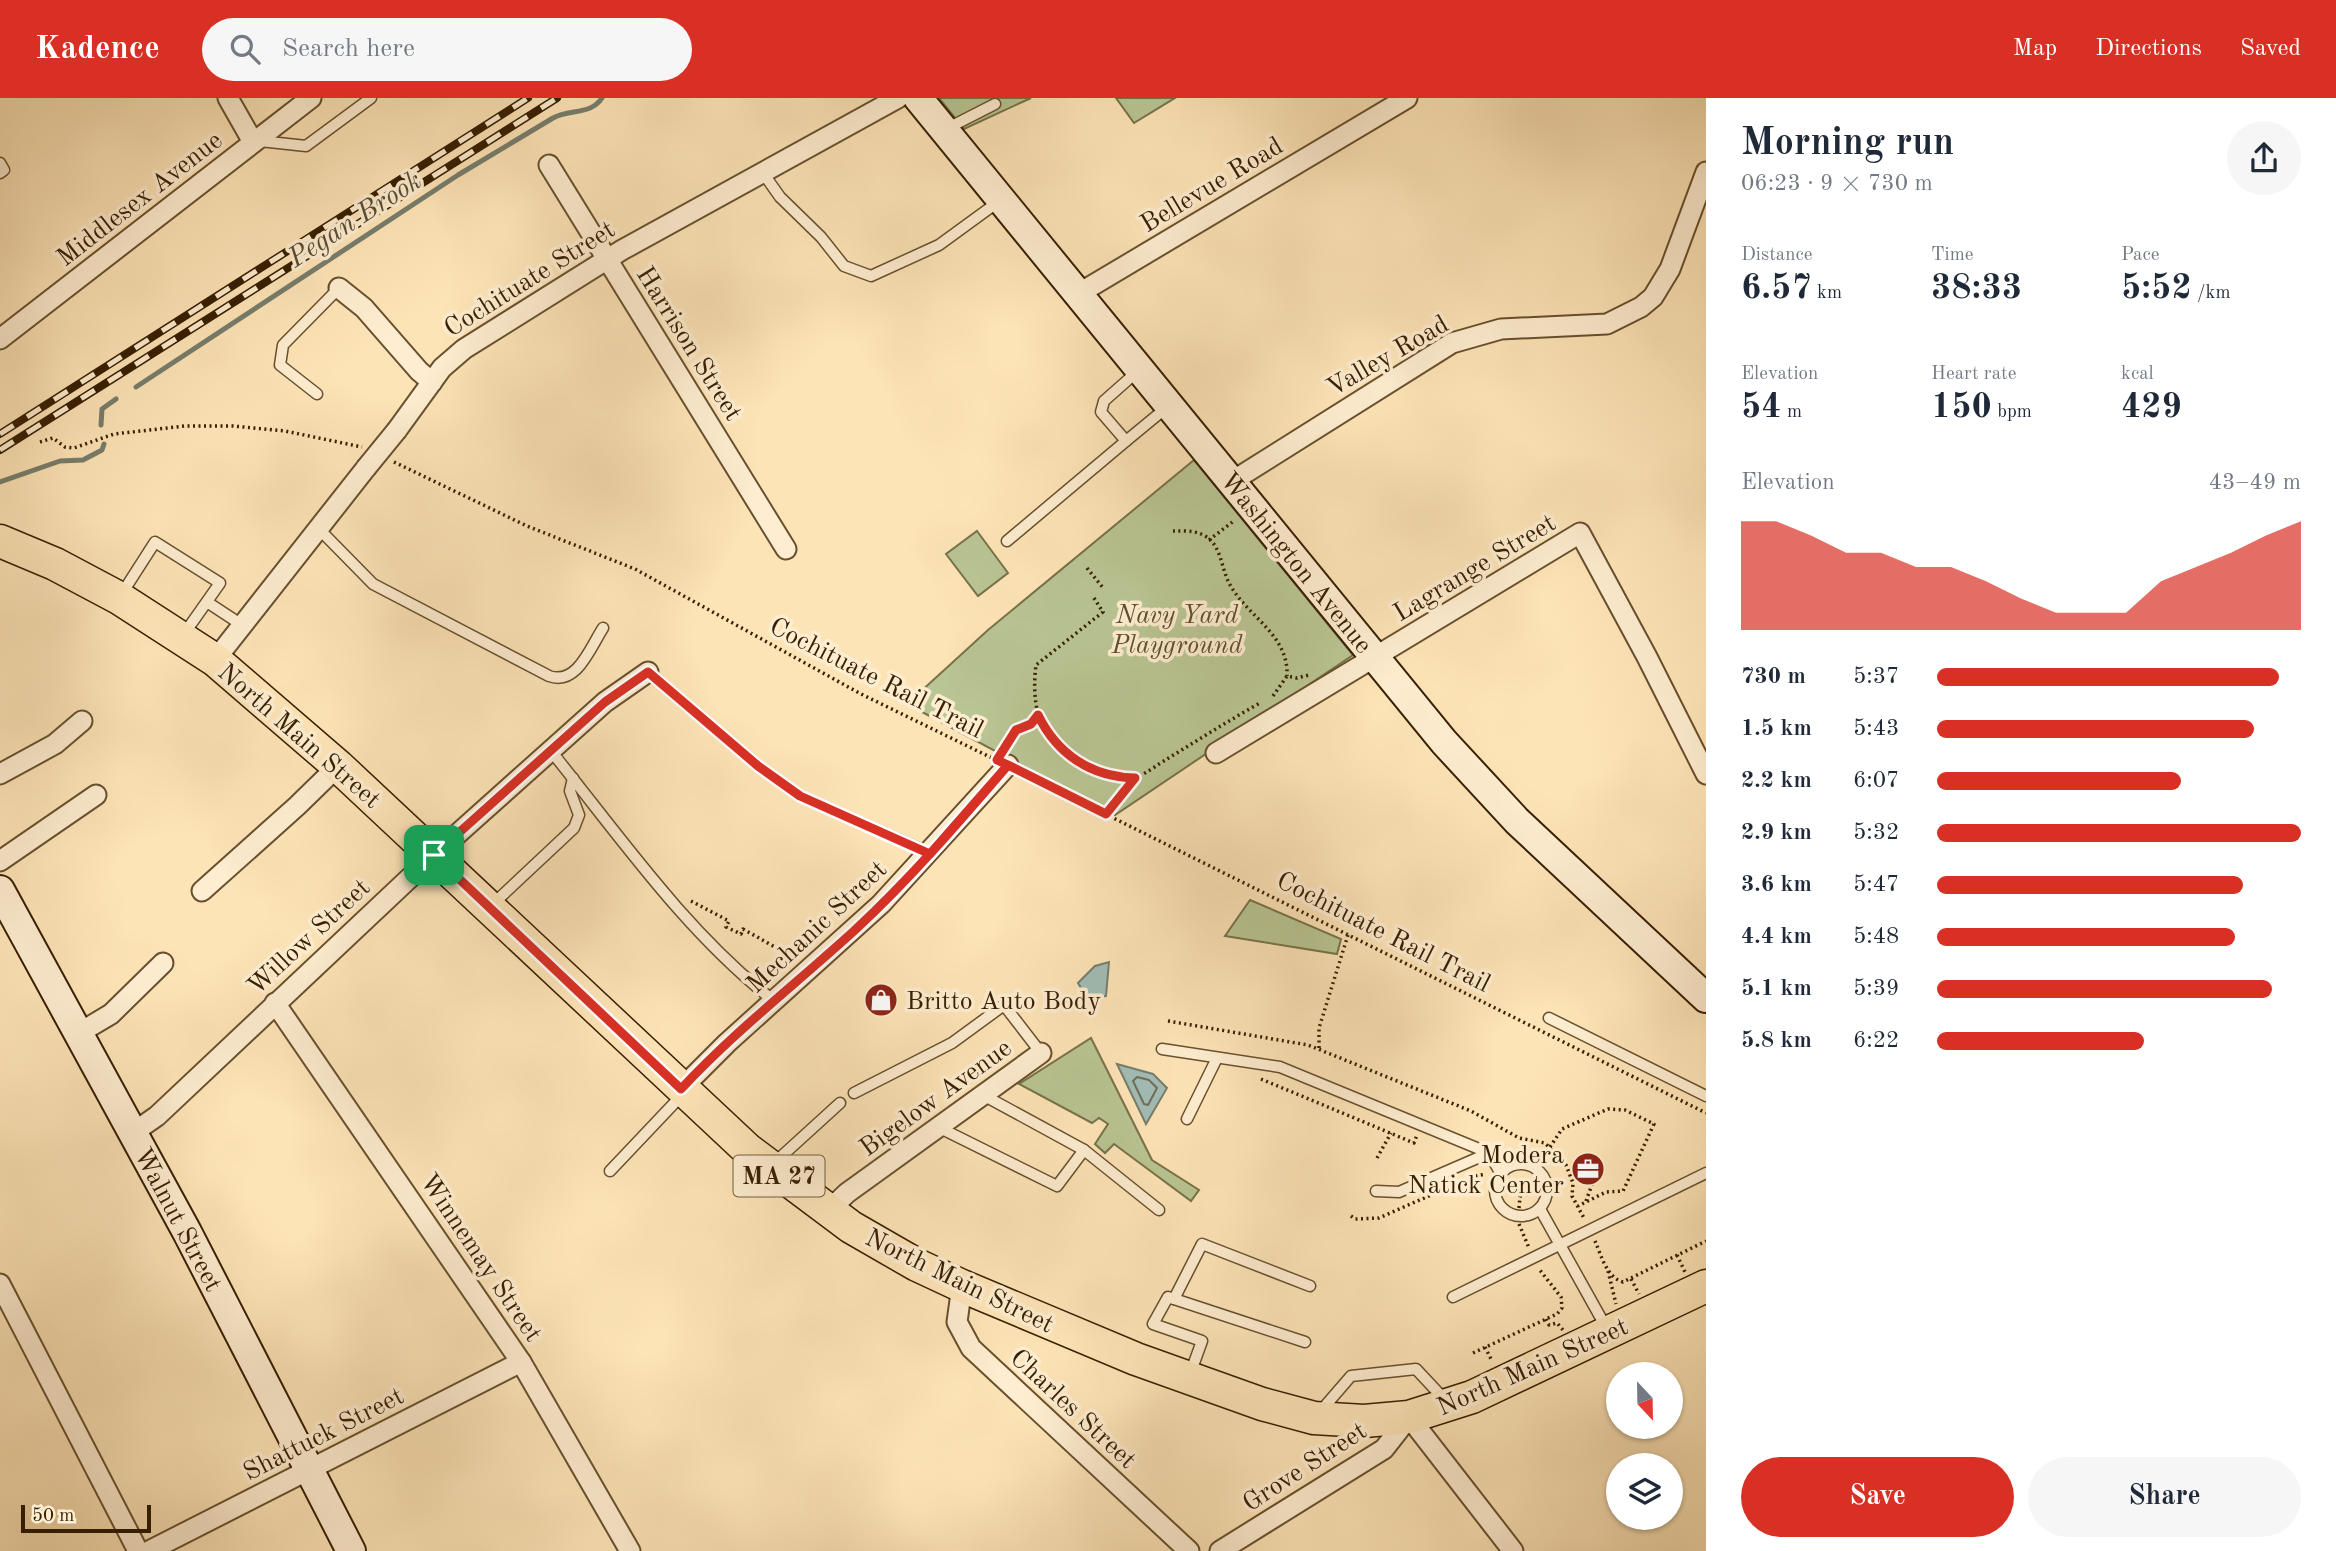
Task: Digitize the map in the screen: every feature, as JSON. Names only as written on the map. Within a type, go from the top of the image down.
[{"type":"main road","name":"North Main Street","points":[[0,541],[55,564],[119,598],[182,636],[215,660],[338,766],[769,1168],[828,1211],[895,1253],[962,1286],[1096,1343],[1262,1404],[1314,1418],[1364,1421],[1409,1417],[1451,1405],[1613,1321],[1697,1282]]},
{"type":"street","points":[[228,98],[255,141]]},
{"type":"street","name":"Middlesex Avenue","points":[[0,339],[311,98]]},
{"type":"street","name":"Cochituate Street","points":[[215,660],[456,355],[607,259],[898,98]]},
{"type":"street","name":"Washington Avenue","points":[[918,98],[1444,742],[1498,802],[1706,998]]},
{"type":"street","name":"Bellevue Road","points":[[1078,294],[1407,98]]},
{"type":"street","name":"Harrison Street","points":[[549,165],[786,549]]},
{"type":"street","name":"Valley Road","points":[[1231,482],[1452,343],[1501,329],[1607,324],[1641,307],[1653,297],[1670,269],[1706,172]]},
{"type":"street","points":[[340,288],[364,308],[412,364],[432,382]]},
{"type":"street","name":"Lagrange Street","points":[[1216,754],[1580,533],[1706,774]]},
{"type":"street","name":"Willow Street","points":[[134,1132],[157,1116],[434,855],[605,702],[648,672]]},
{"type":"street","points":[[0,774],[55,744],[82,720]]},
{"type":"street","name":"Mechanic Street","points":[[683,1090],[774,1001],[864,921],[930,854],[1002,763]]},
{"type":"street","points":[[202,891],[298,806],[338,766]]},
{"type":"street","points":[[0,862],[96,795]]},
{"type":"street","name":"Walnut Street","points":[[0,890],[134,1132],[351,1551]]},
{"type":"street","points":[[79,1033],[111,1014],[163,963]]},
{"type":"street","name":"Winnemay Street","points":[[275,1003],[521,1362],[630,1551]]},
{"type":"street","name":"Bigelow Avenue","points":[[828,1211],[847,1192],[1041,1053]]},
{"type":"street","points":[[0,1284],[138,1551]]},
{"type":"street","name":"Charles Street","points":[[962,1286],[957,1322],[971,1348],[1189,1551]]},
{"type":"street","name":"Shattuck Street","points":[[149,1551],[521,1362]]},
{"type":"street","points":[[1409,1417],[1513,1551]]},
{"type":"street","name":"Grove Street","points":[[1220,1551],[1384,1449],[1409,1417]]},
{"type":"lane","points":[[255,141],[306,146],[371,98]]},
{"type":"lane","points":[[944,130],[995,104]]},
{"type":"lane","points":[[0,163],[5,170],[0,173]]},
{"type":"lane","points":[[763,173],[780,197],[821,237],[844,265],[871,276],[939,245],[1002,200]]},
{"type":"lane","points":[[317,394],[280,365],[280,353],[283,345],[340,288]]},
{"type":"lane","points":[[1126,441],[1101,412],[1104,401],[1140,370]]},
{"type":"lane","points":[[1007,541],[1169,406]]},
{"type":"lane","points":[[319,529],[373,584],[559,680],[572,676],[603,628]]},
{"type":"lane","points":[[119,598],[155,542],[220,583],[182,636]]},
{"type":"lane","points":[[207,602],[242,625]]},
{"type":"lane","points":[[648,672],[758,766],[800,796],[930,854]]},
{"type":"lane","points":[[551,751],[682,915],[732,968],[774,1001]]},
{"type":"lane","points":[[490,907],[574,828],[579,815],[570,790],[573,778]]},
{"type":"lane","points":[[854,1093],[951,1043],[1004,1005],[1041,1053]]},
{"type":"lane","points":[[1549,1018],[1706,1096]]},
{"type":"lane","points":[[1162,1049],[1280,1067],[1489,1153],[1501,1174]]},
{"type":"lane","points":[[1187,1119],[1217,1058]]},
{"type":"lane","points":[[610,1171],[683,1090]]},
{"type":"lane","points":[[983,1095],[1084,1150],[1160,1210]]},
{"type":"lane","points":[[769,1168],[840,1103]]},
{"type":"lane","points":[[938,1127],[1057,1186],[1084,1150]]},
{"type":"lane","points":[[1376,1191],[1399,1192],[1489,1153]]},
{"type":"lane","points":[[1524,1164],[1539,1171],[1545,1177],[1548,1194],[1540,1209],[1524,1217],[1506,1212],[1496,1197],[1495,1188],[1501,1174],[1515,1165],[1524,1164]]},
{"type":"lane","points":[[1453,1297],[1706,1173]]},
{"type":"lane","points":[[1540,1209],[1613,1321]]},
{"type":"lane","points":[[1174,1299],[1202,1244],[1310,1286]]},
{"type":"lane","points":[[1189,1378],[1202,1341],[1153,1324],[1168,1297],[1306,1342]]},
{"type":"lane","points":[[1314,1418],[1351,1376],[1416,1369],[1451,1405]]},
{"type":"path","points":[[40,442],[53,438],[65,447],[74,448],[114,434],[185,426],[233,426],[317,437],[370,461]]},
{"type":"path","name":"Cochituate Rail Trail","points":[[386,458],[527,526],[635,569],[861,694],[1706,1113]]},
{"type":"path","points":[[1209,540],[1243,513]]},
{"type":"path","points":[[1106,814],[1135,778],[1275,695],[1287,676],[1283,650],[1277,638],[1237,596],[1216,547],[1209,540],[1191,531],[1173,531]]},
{"type":"path","points":[[1087,568],[1104,589]]},
{"type":"path","points":[[1094,598],[1102,612],[1036,665],[1038,715],[1046,732],[1063,752],[1082,765],[1104,775],[1135,778]]},
{"type":"path","points":[[1287,676],[1297,678],[1310,674]]},
{"type":"path","points":[[1002,763],[1016,730],[1031,724],[1038,715]]},
{"type":"path","points":[[687,898],[729,921],[726,927],[741,934],[743,929],[789,955]]},
{"type":"path","points":[[1319,1048],[1319,1028],[1348,935]]},
{"type":"path","points":[[1168,1021],[1319,1048],[1471,1111],[1519,1138],[1550,1147],[1561,1157],[1572,1176],[1572,1196],[1586,1222]]},
{"type":"path","points":[[1257,1077],[1414,1143],[1419,1130]]},
{"type":"path","points":[[1550,1147],[1562,1129],[1608,1109],[1625,1110],[1654,1124],[1623,1191],[1606,1192],[1577,1206]]},
{"type":"path","points":[[1377,1158],[1391,1133]]},
{"type":"path","points":[[1585,1202],[1595,1176]]},
{"type":"path","points":[[1508,1183],[1516,1186],[1523,1183],[1528,1187],[1527,1194],[1520,1196]]},
{"type":"path","points":[[1516,1186],[1516,1193],[1520,1196],[1519,1208]]},
{"type":"path","points":[[1519,1224],[1530,1248]]},
{"type":"path","points":[[1592,1235],[1608,1269],[1616,1280],[1623,1282],[1706,1241]]},
{"type":"path","points":[[1677,1255],[1697,1282]]},
{"type":"path","points":[[1608,1269],[1613,1321]]},
{"type":"path","points":[[1473,1353],[1557,1314],[1562,1303],[1561,1297],[1543,1276]]},
{"type":"path","points":[[1631,1278],[1641,1299]]},
{"type":"path","points":[[1546,1318],[1549,1325],[1560,1324],[1565,1333]]},
{"type":"path","points":[[1485,1348],[1494,1365]]},
{"type":"green space","points":[[939,98],[1031,98],[964,129]]},
{"type":"green space","points":[[1116,98],[1175,98],[1134,123]]},
{"type":"green space","name":"Navy Yard Playground","points":[[1194,460],[1353,655],[1115,815],[907,704],[988,630]]},
{"type":"green space","points":[[977,531],[1008,573],[978,596],[946,554]]},
{"type":"green space","points":[[1250,900],[1341,939],[1337,954],[1225,936]]},
{"type":"green space","points":[[1091,1038],[1152,1160],[1199,1190],[1191,1201],[1114,1144],[1105,1153],[1095,1144],[1108,1124],[1099,1118],[1092,1123],[1019,1084]]},
{"type":"water","points":[[1109,962],[1106,996],[1088,1000],[1078,983],[1095,966]]},
{"type":"water","points":[[1117,1064],[1153,1074],[1167,1088],[1146,1124]]},
{"type":"waterway","name":"Pegan Brook","points":[[136,387],[458,175],[553,118],[592,107],[602,98]]},
{"type":"waterway","name":"Pegan Brook","points":[[101,425],[102,409],[116,399]]},
{"type":"waterway","name":"Pegan Brook","points":[[0,482],[60,461],[83,460],[102,450],[104,444]]},
{"type":"railway","points":[[0,434],[528,98]]},
{"type":"railway","points":[[0,450],[557,98]]},
{"type":"place","name":"Britto Auto Body","points":[[881,1000]]},
{"type":"place","name":"Modera Natick Center","points":[[1588,1169]]},
{"type":"route","points":[[434,855],[605,702],[648,672],[758,766],[800,796],[930,854],[991,785],[1008,765],[997,760],[1016,730],[1031,724],[1038,715],[1046,732],[1063,752],[1082,765],[1104,775],[1135,778],[1106,814],[1008,765],[930,854],[856,929],[727,1043],[681,1089],[434,855]]}]
